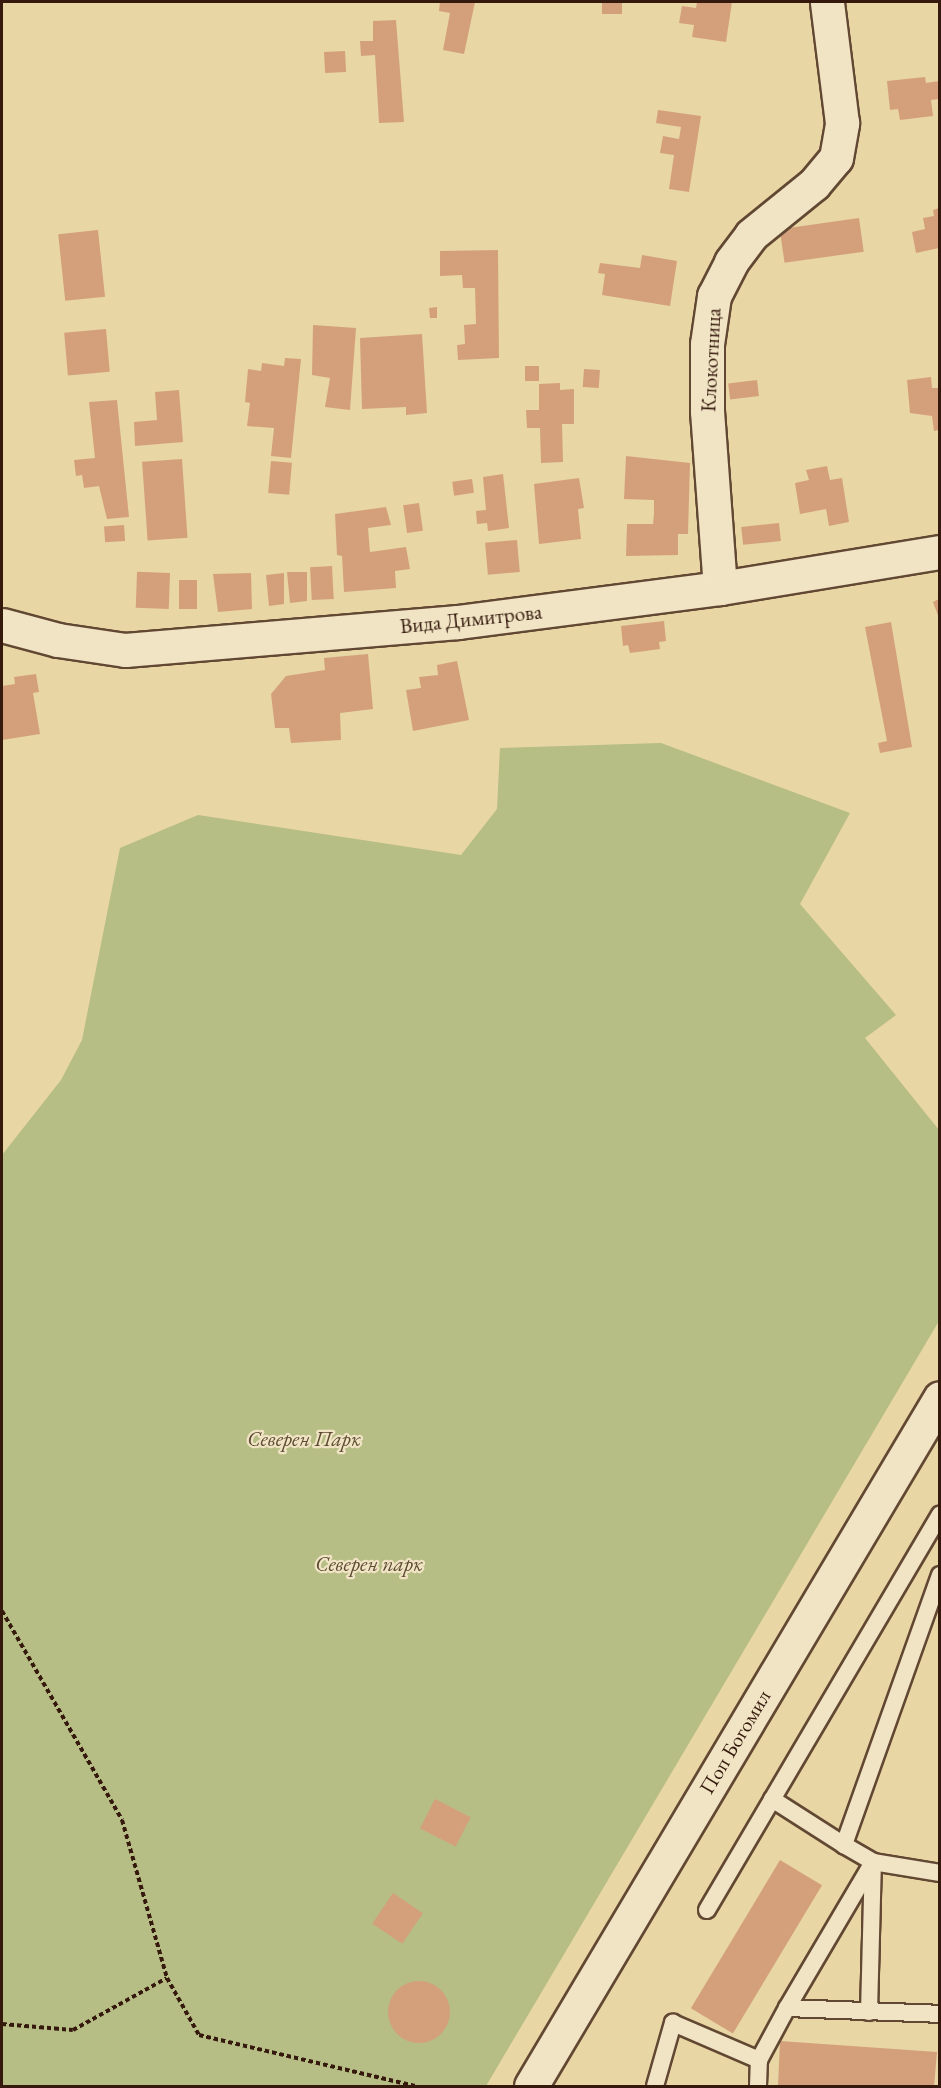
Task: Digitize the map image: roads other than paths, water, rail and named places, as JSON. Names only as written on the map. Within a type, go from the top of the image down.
[{"type":"street","name":"Клокотница","points":[[720,588],[707,411],[707,344],[714,296],[731,262],[752,235],[814,184],[836,158],[842,123],[827,2]]},
{"type":"street","name":"Вида Димитрова","points":[[2,625],[58,640],[125,650],[458,622],[720,588],[939,552]]},
{"type":"street","name":"Поп Богомил","points":[[531,2086],[939,1398]]},
{"type":"lane","points":[[707,1910],[939,1515]]},
{"type":"lane","points":[[844,1845],[939,1575]]},
{"type":"lane","points":[[772,1799],[873,1862],[939,1873]]},
{"type":"lane","points":[[758,2086],[759,2060],[873,1862]]},
{"type":"lane","points":[[869,2012],[873,1862]]},
{"type":"lane","points":[[787,2008],[939,2014]]},
{"type":"lane","points":[[655,2086],[673,2023],[759,2060]]},
{"type":"park label","name":"Северен Парк","points":[[304,1439]]},
{"type":"park label","name":"Северен парк","points":[[369,1564]]}]
